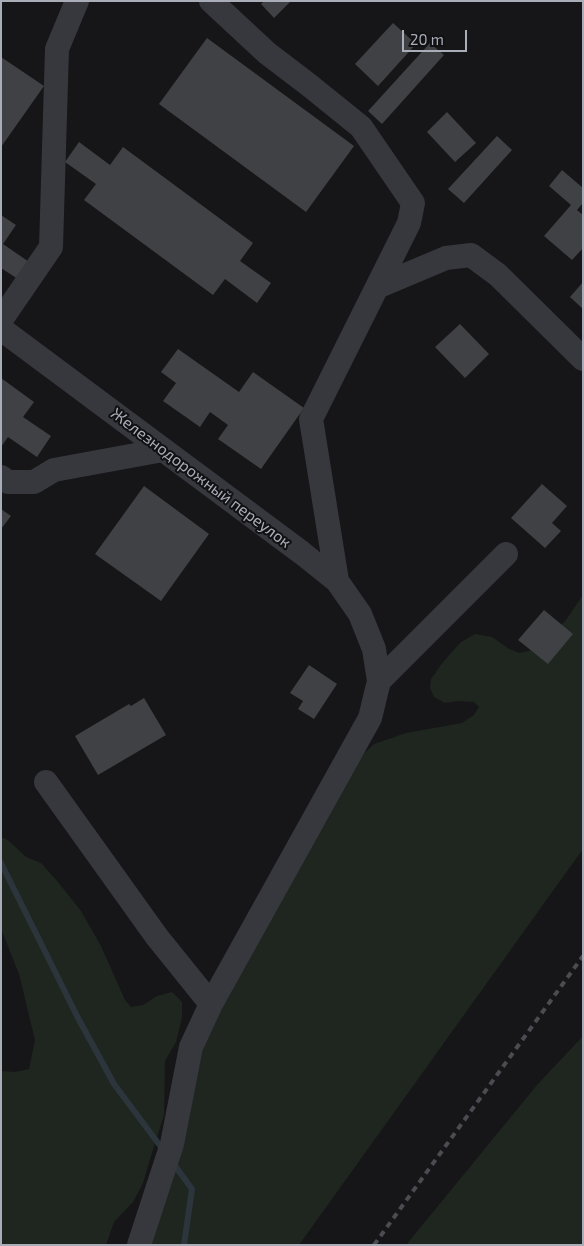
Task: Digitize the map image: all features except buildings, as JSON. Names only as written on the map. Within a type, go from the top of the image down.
[{"type":"street","points":[[211,1],[266,53],[360,127],[413,202],[409,223],[311,420],[336,581]]},
{"type":"street","points":[[1,320],[51,247],[57,49],[69,5]]},
{"type":"street","points":[[377,288],[446,258],[471,255],[498,275],[583,359]]},
{"type":"street","name":"Железнодорожный переулок","points":[[1,329],[302,553],[336,581],[360,614],[374,649],[379,681]]},
{"type":"street","points":[[1,477],[8,482],[34,482],[54,470],[163,450]]},
{"type":"street","points":[[139,1245],[172,1144],[191,1047],[211,1004],[370,718],[379,681],[506,554]]},
{"type":"street","points":[[46,782],[157,937],[211,1004]]},
{"type":"shaded area","points":[[583,595],[583,849],[299,1245],[151,1245],[200,1048],[360,757],[374,744],[406,733],[462,723],[474,715],[479,707],[474,702],[458,701],[445,703],[434,697],[430,688],[431,679],[461,642],[475,634],[492,637],[509,649],[520,653],[532,650],[544,643],[566,620]]},
{"type":"shaded area","points":[[1,837],[8,840],[26,857],[41,863],[81,911],[101,946],[125,1000],[131,1007],[143,1005],[157,996],[172,992],[182,1002],[182,1018],[176,1042],[165,1061],[164,1115],[143,1183],[133,1202],[114,1222],[106,1245],[1,1245],[1,1071],[15,1072],[29,1069],[35,1040],[19,974],[1,929]]},
{"type":"shaded area","points":[[583,1036],[583,1245],[406,1245],[537,1085]]},
{"type":"waterway","points":[[1,863],[78,1018],[114,1084],[164,1151]]},
{"type":"waterway","points":[[173,1163],[192,1189],[184,1245]]},
{"type":"railway","points":[[374,1245],[583,956]]}]
